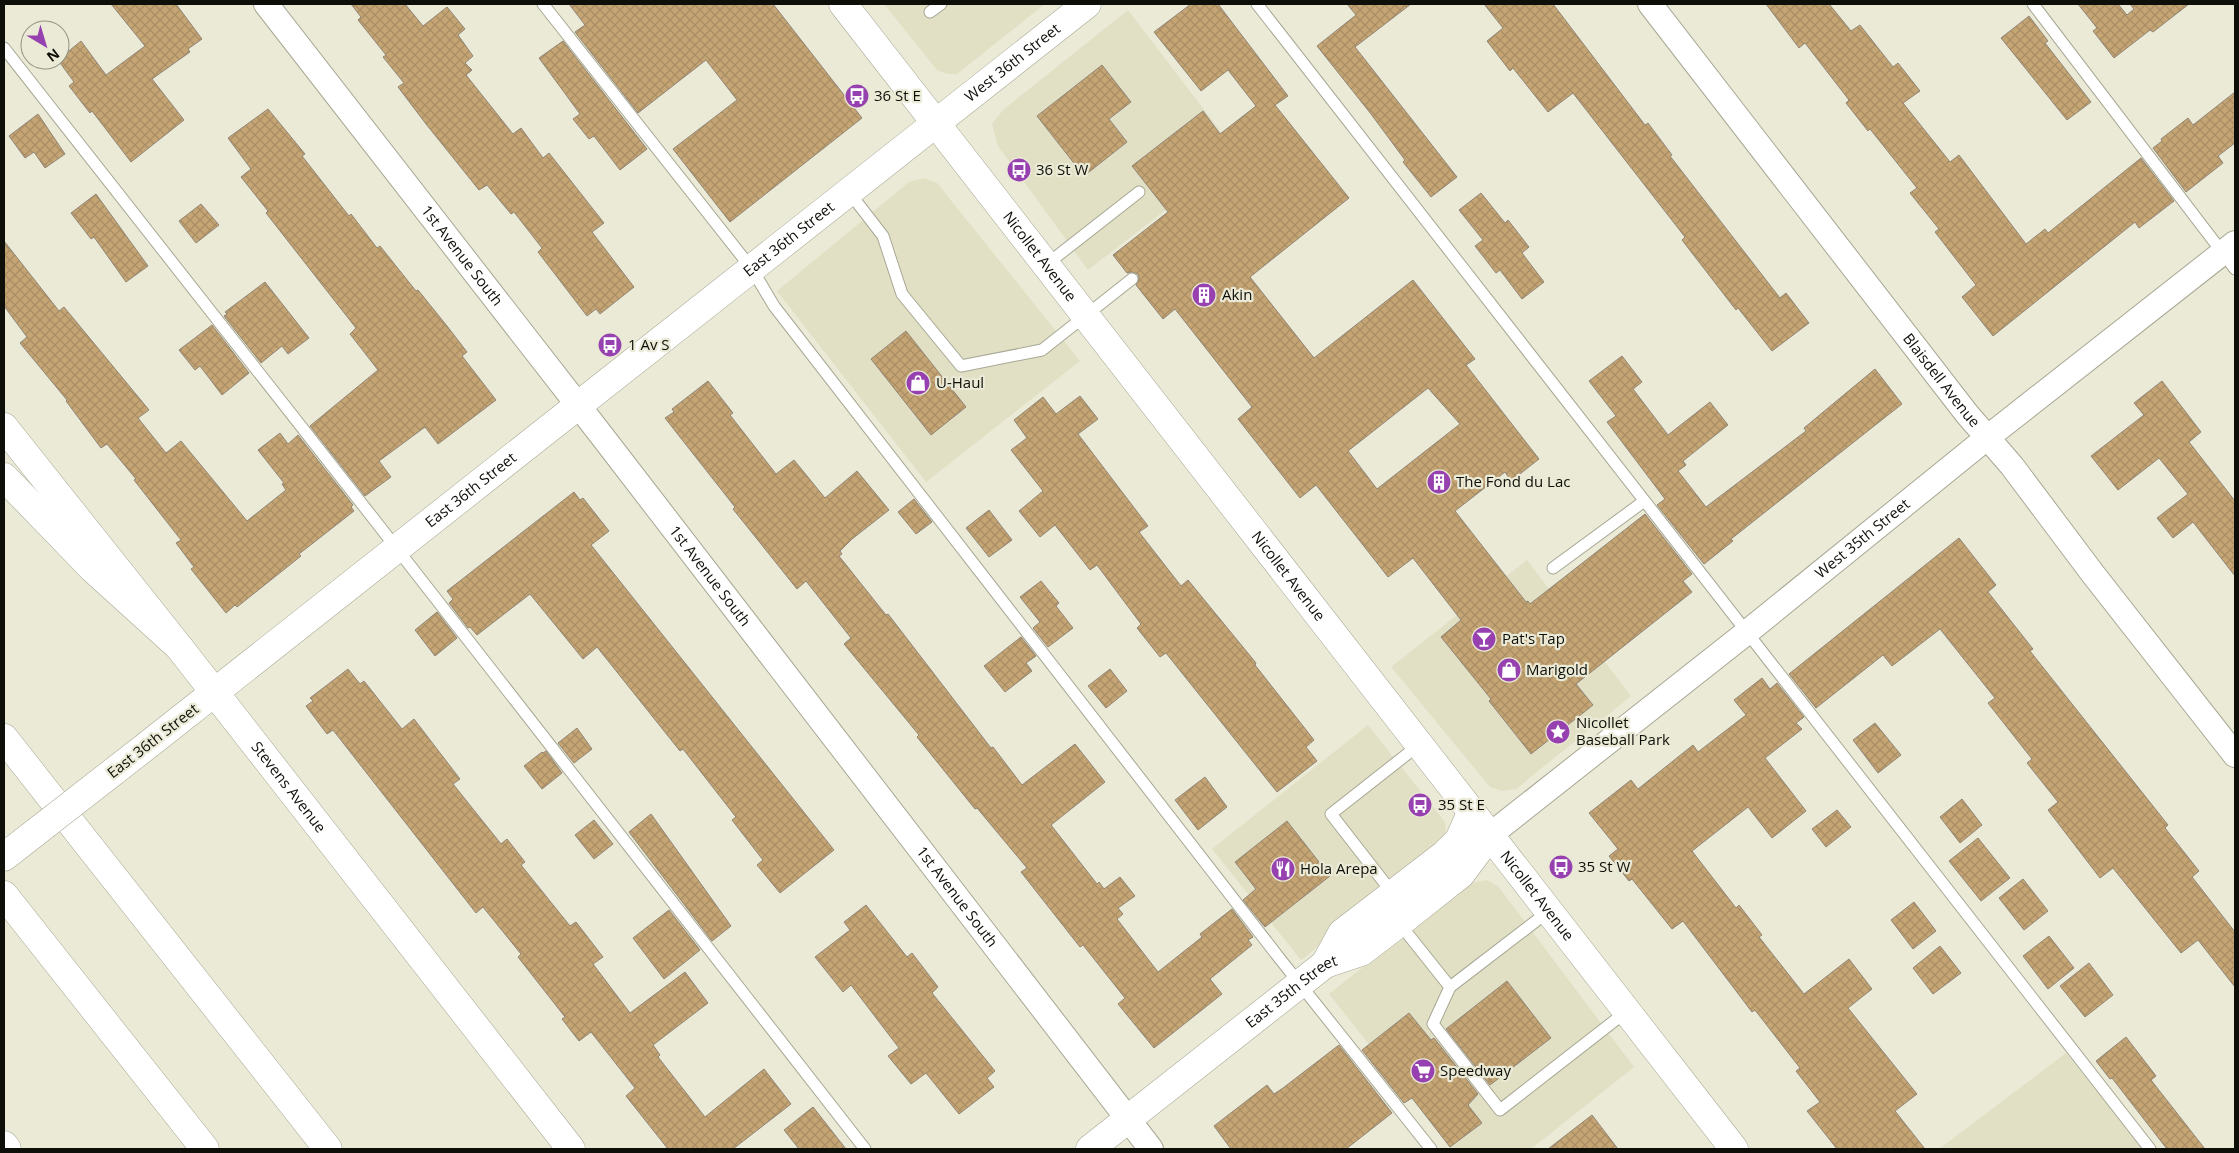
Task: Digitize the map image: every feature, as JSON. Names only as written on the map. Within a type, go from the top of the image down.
[{"type":"main road","name":"Nicollet Avenue","points":[[843,4],[937,122],[1734,1149]]},
{"type":"main road","name":"West 36th Street","points":[[937,122],[1075,7]]},
{"type":"main road","name":"East 36th Street","points":[[4,857],[215,693],[937,122]]},
{"type":"main road","name":"Stevens Avenue","points":[[4,427],[179,646],[571,1149]]},
{"type":"main road","points":[[4,477],[93,569],[179,646]]},
{"type":"main road","points":[[4,738],[328,1149]]},
{"type":"main road","points":[[1325,964],[1342,934],[1394,895],[1445,854],[1459,840],[1472,811]]},
{"type":"main road","name":"East 35th Street","points":[[1090,1149],[1325,964],[1361,952],[1400,923],[1461,874],[1490,835]]},
{"type":"main road","points":[[4,895],[205,1149]]},
{"type":"main road","points":[[4,1145],[7,1149]]},
{"type":"street","name":"1st Avenue South","points":[[266,4],[579,406],[1151,1149]]},
{"type":"street","name":"Blaisdell Avenue","points":[[1650,4],[1967,414],[1988,437],[2235,755]]},
{"type":"street","name":"West 35th Street","points":[[1490,835],[1746,633],[1988,437],[2231,255]]},
{"type":"lane","points":[[543,4],[752,269],[774,306],[1299,984],[1432,1149]]},
{"type":"lane","points":[[930,12],[941,4]]},
{"type":"lane","points":[[1256,4],[2150,1149]]},
{"type":"lane","points":[[2033,4],[2231,255]]},
{"type":"lane","points":[[4,48],[397,548],[865,1149]]},
{"type":"lane","points":[[849,192],[883,236],[902,294],[961,366],[1042,350],[1132,280]]},
{"type":"lane","points":[[1047,264],[1139,192]]},
{"type":"lane","points":[[1553,568],[1643,502]]},
{"type":"lane","points":[[1394,895],[1331,814],[1420,744]]},
{"type":"lane","points":[[1549,911],[1450,987],[1433,1024],[1500,1110],[1627,1011]]},
{"type":"lane","points":[[1400,923],[1450,987]]},
{"type":"shaded area","points":[[884,4],[1045,4],[957,74],[947,74],[937,70]]},
{"type":"shaded area","points":[[1128,10],[1238,154],[1088,270],[998,146],[992,124],[1003,110]]},
{"type":"shaded area","points":[[924,178],[937,183],[1080,361],[926,482],[777,291],[909,182]]},
{"type":"shaded area","points":[[1527,560],[1631,696],[1516,789],[1502,791],[1490,787],[1391,667]]},
{"type":"shaded area","points":[[1368,725],[1445,822],[1446,836],[1440,850],[1301,960],[1212,849]]},
{"type":"shaded area","points":[[1486,880],[1498,886],[1634,1067],[1531,1149],[1452,1149],[1329,994],[1468,884]]},
{"type":"shaded area","points":[[2066,1053],[2143,1149],[1939,1149]]},
{"type":"building","points":[[111,4],[176,4],[202,39],[188,49],[190,52],[152,79],[184,120],[131,162],[92,111],[90,113],[69,86],[74,82],[65,70],[70,70],[70,50],[81,41],[106,75],[145,46]]},
{"type":"building","points":[[351,4],[405,4],[423,26],[447,7],[465,29],[458,35],[473,56],[465,63],[472,70],[466,75],[513,134],[521,128],[543,158],[549,153],[604,223],[592,232],[634,287],[600,314],[596,309],[587,316],[538,252],[542,248],[514,212],[511,214],[487,185],[479,190],[398,87],[404,83],[383,57],[386,55],[358,20],[361,17]]},
{"type":"building","points":[[569,4],[773,4],[862,118],[730,222],[673,149],[737,100],[706,60],[638,113],[575,32],[585,25]]},
{"type":"building","points":[[1191,4],[1218,4],[1288,96],[1275,105],[1349,198],[1250,277],[1314,358],[1413,280],[1475,359],[1466,365],[1539,459],[1511,481],[1505,472],[1455,511],[1526,602],[1528,601],[1530,604],[1645,514],[1692,574],[1683,581],[1692,592],[1576,684],[1593,705],[1531,754],[1489,701],[1491,699],[1441,637],[1461,620],[1413,558],[1388,577],[1316,485],[1300,498],[1238,419],[1252,407],[1175,309],[1163,319],[1136,285],[1139,278],[1138,274],[1127,273],[1113,255],[1168,212],[1132,166],[1203,111],[1220,134],[1256,106],[1228,70],[1201,91],[1154,32]],"holes":[[[1428,388],[1460,424],[1377,489],[1348,451]]]},
{"type":"building","points":[[1347,4],[1411,4],[1355,47],[1457,177],[1431,197],[1403,162],[1405,160],[1371,114],[1317,46],[1356,15]]},
{"type":"building","points":[[1484,4],[1553,4],[1645,125],[1648,123],[1672,155],[1670,156],[1780,298],[1786,293],[1809,323],[1772,351],[1738,308],[1736,310],[1682,240],[1685,237],[1573,93],[1548,112],[1513,68],[1510,71],[1487,41],[1503,28]]},
{"type":"building","points":[[1766,4],[1829,4],[1851,31],[1860,25],[1893,67],[1898,63],[1920,91],[1903,103],[1950,162],[1959,155],[2026,244],[2045,229],[2048,233],[2141,158],[2174,201],[2139,228],[2135,222],[1993,336],[1962,297],[1976,285],[1935,232],[1939,229],[1910,193],[1917,188],[1870,129],[1868,131],[1846,103],[1849,100],[1805,43],[1799,48]]},
{"type":"building","points":[[2078,4],[2118,4],[2127,15],[2134,9],[2130,4],[2189,4],[2153,32],[2150,30],[2114,58],[2093,31],[2097,28]]},
{"type":"building","points":[[2029,16],[2048,41],[2045,43],[2091,102],[2067,120],[2001,38]]},
{"type":"building","points":[[563,41],[647,149],[620,170],[594,136],[589,139],[573,119],[580,114],[539,58]]},
{"type":"building","points":[[1102,65],[1131,102],[1109,119],[1127,142],[1084,176],[1037,116]]},
{"type":"building","points":[[2235,92],[2235,143],[2218,156],[2223,163],[2186,192],[2153,148],[2162,141],[2161,139],[2188,118],[2193,125]]},
{"type":"building","points":[[268,109],[305,154],[302,156],[349,216],[351,214],[377,248],[380,246],[447,326],[467,352],[462,356],[496,400],[438,444],[425,427],[379,461],[391,477],[365,496],[310,426],[378,370],[350,334],[356,328],[266,213],[268,211],[241,177],[251,169],[228,138]]},
{"type":"building","points":[[38,114],[65,154],[45,168],[34,152],[25,158],[9,136]]},
{"type":"building","points":[[1481,193],[1505,223],[1508,220],[1529,247],[1522,253],[1544,282],[1522,299],[1500,270],[1496,273],[1475,246],[1483,240],[1459,210]]},
{"type":"building","points":[[96,194],[148,266],[126,282],[94,237],[91,239],[71,213]]},
{"type":"building","points":[[201,204],[219,225],[196,243],[179,221]]},
{"type":"building","points":[[4,241],[59,311],[64,307],[149,410],[138,418],[166,453],[181,441],[247,521],[286,490],[282,484],[284,483],[258,450],[280,433],[288,444],[298,435],[353,505],[351,507],[354,511],[299,554],[301,556],[237,607],[235,605],[226,613],[191,569],[194,567],[176,543],[181,540],[134,480],[136,479],[107,444],[101,448],[67,400],[20,343],[27,337],[4,306]]},
{"type":"building","points":[[265,282],[309,338],[288,354],[282,346],[261,363],[224,316],[227,314],[225,312]]},
{"type":"building","points":[[212,325],[249,373],[222,395],[200,366],[195,370],[179,350]]},
{"type":"building","name":"U-Haul","points":[[906,331],[966,407],[931,435],[871,359]]},
{"type":"building","points":[[1622,356],[1642,382],[1633,389],[1668,435],[1710,402],[1728,425],[1683,461],[1686,465],[1678,471],[1706,507],[1806,431],[1804,428],[1875,369],[1902,404],[1731,539],[1733,541],[1704,564],[1657,505],[1665,499],[1607,422],[1616,416],[1589,381]]},
{"type":"building","points":[[708,381],[733,413],[730,415],[776,474],[794,460],[825,498],[857,471],[889,510],[852,539],[840,551],[842,554],[839,556],[886,615],[888,614],[991,748],[993,747],[1022,785],[1075,744],[1105,782],[1051,825],[1097,884],[1099,882],[1104,889],[1120,877],[1135,896],[1118,908],[1123,914],[1117,919],[1158,972],[1202,937],[1200,934],[1232,909],[1253,937],[1248,940],[1252,945],[1210,979],[1222,994],[1154,1048],[1118,1004],[1125,998],[1083,945],[1080,947],[1021,872],[1027,868],[977,808],[975,809],[917,737],[919,735],[844,644],[851,638],[806,581],[797,589],[733,509],[735,507],[665,418],[674,412],[672,409]]},
{"type":"building","points":[[2162,381],[2201,432],[2189,442],[2235,501],[2235,576],[2193,522],[2173,538],[2157,518],[2188,494],[2159,458],[2118,490],[2091,456],[2144,415],[2134,403]]},
{"type":"building","points":[[1080,396],[1098,419],[1078,434],[1148,526],[1139,532],[1181,586],[1188,580],[1256,663],[1255,665],[1314,740],[1306,747],[1317,761],[1277,792],[1166,653],[1160,657],[1137,628],[1141,624],[1097,565],[1090,570],[1055,525],[1040,537],[1019,511],[1043,491],[1011,450],[1027,438],[1014,420],[1043,397],[1056,414]]},
{"type":"building","points":[[574,492],[580,500],[583,498],[609,531],[591,545],[834,850],[780,893],[757,865],[763,860],[732,820],[736,817],[683,749],[680,751],[597,647],[583,659],[530,594],[477,635],[470,627],[468,628],[449,603],[453,599],[447,591]]},
{"type":"building","points":[[914,499],[932,522],[916,534],[898,512]]},
{"type":"building","points":[[989,510],[1012,540],[989,557],[966,528]]},
{"type":"building","points":[[1959,538],[1996,585],[1988,592],[2033,649],[2030,651],[2168,825],[2165,828],[2199,871],[2192,877],[2235,932],[2235,987],[2198,940],[2181,953],[2113,868],[2100,878],[2048,810],[2058,802],[2027,763],[2032,759],[1988,703],[1995,698],[1940,629],[1892,666],[1883,655],[1816,708],[1789,674]]},
{"type":"building","points":[[1041,581],[1059,603],[1056,606],[1073,628],[1048,647],[1033,628],[1040,622],[1020,597]]},
{"type":"building","points":[[437,612],[457,638],[435,656],[415,630]]},
{"type":"building","points":[[1021,637],[1036,656],[1026,663],[1032,671],[1005,692],[984,666]]},
{"type":"building","points":[[348,669],[360,684],[364,681],[402,729],[414,719],[460,779],[453,784],[501,844],[507,839],[525,862],[521,865],[570,926],[576,922],[603,957],[593,964],[630,1013],[685,972],[708,1003],[653,1045],[660,1055],[658,1057],[705,1117],[764,1069],[791,1104],[733,1149],[668,1149],[626,1096],[635,1088],[591,1032],[579,1041],[562,1019],[565,1017],[518,957],[521,954],[483,907],[476,913],[333,730],[327,734],[306,706],[313,701],[310,698]]},
{"type":"building","points":[[1110,669],[1127,691],[1106,708],[1088,686]]},
{"type":"building","points":[[1762,678],[1770,689],[1777,683],[1804,717],[1796,723],[1802,729],[1765,758],[1806,811],[1772,838],[1748,807],[1692,851],[1736,908],[1739,905],[1762,935],[1759,937],[1804,994],[1849,959],[1872,989],[1848,1008],[1917,1094],[1895,1111],[1925,1149],[1837,1149],[1807,1111],[1820,1102],[1796,1071],[1800,1068],[1755,1010],[1752,1012],[1683,921],[1672,929],[1632,879],[1629,881],[1609,856],[1618,849],[1589,813],[1631,780],[1638,789],[1693,745],[1698,752],[1746,715],[1734,700]]},
{"type":"building","points":[[1875,723],[1901,755],[1878,773],[1853,740]]},
{"type":"building","points":[[577,728],[592,749],[574,763],[558,743]]},
{"type":"building","points":[[546,751],[562,773],[542,789],[524,766]]},
{"type":"building","points":[[1205,777],[1227,807],[1198,830],[1175,800]]},
{"type":"building","points":[[1962,799],[1982,825],[1960,843],[1940,817]]},
{"type":"building","points":[[1837,810],[1851,827],[1826,847],[1812,829]]},
{"type":"building","points":[[651,814],[731,926],[712,941],[629,832]]},
{"type":"building","points":[[594,820],[613,844],[594,859],[575,835]]},
{"type":"building","name":"Hola Arepa","points":[[1287,821],[1330,876],[1265,927],[1243,900],[1256,889],[1235,862]]},
{"type":"building","points":[[1978,838],[2010,878],[1981,901],[1949,861]]},
{"type":"building","points":[[2023,879],[2048,911],[2024,930],[1999,898]]},
{"type":"building","points":[[1914,902],[1936,931],[1913,949],[1891,920]]},
{"type":"building","points":[[866,905],[907,957],[912,953],[938,987],[932,993],[995,1071],[987,1078],[994,1087],[959,1114],[926,1073],[911,1084],[888,1056],[899,1048],[851,985],[843,992],[815,957],[850,930],[844,922]]},
{"type":"building","points":[[669,910],[700,950],[664,979],[633,938]]},
{"type":"building","points":[[2049,936],[2074,968],[2048,989],[2023,956]]},
{"type":"building","points":[[1940,946],[1961,973],[1933,994],[1913,968]]},
{"type":"building","points":[[2089,963],[2113,995],[2085,1017],[2060,986]]},
{"type":"building","name":"Speedway","points":[[1507,981],[1551,1038],[1490,1085],[1446,1029]]},
{"type":"building","name":"Speedway","points":[[1409,1013],[1431,1040],[1434,1038],[1478,1094],[1468,1105],[1482,1123],[1450,1147],[1412,1098],[1404,1103],[1362,1050]]},
{"type":"building","points":[[2126,1037],[2156,1076],[2151,1080],[2205,1149],[2167,1149],[2112,1078],[2110,1079],[2096,1061]]},
{"type":"building","points":[[1339,1045],[1392,1113],[1346,1149],[1231,1149],[1214,1126],[1267,1085],[1274,1094]]},
{"type":"building","points":[[813,1107],[846,1149],[799,1149],[784,1130]]},
{"type":"building","points":[[1592,1115],[1618,1149],[1548,1149]]},
{"type":"place","name":"36 St E","points":[[857,96]]},
{"type":"place","name":"36 St W","points":[[1019,170]]},
{"type":"place","name":"Akin","points":[[1204,295]]},
{"type":"place","name":"1 Av S","points":[[610,345]]},
{"type":"place","name":"U-Haul","points":[[918,383]]},
{"type":"place","name":"The Fond du Lac","points":[[1439,482]]},
{"type":"place","name":"Pat's Tap","points":[[1484,639]]},
{"type":"place","name":"Marigold","points":[[1509,670]]},
{"type":"place","name":"Nicollet Baseball Park","points":[[1558,732]]},
{"type":"place","name":"35 St E","points":[[1420,805]]},
{"type":"place","name":"35 St W","points":[[1561,867]]},
{"type":"place","name":"Hola Arepa","points":[[1283,869]]},
{"type":"place","name":"Speedway","points":[[1423,1071]]}]
